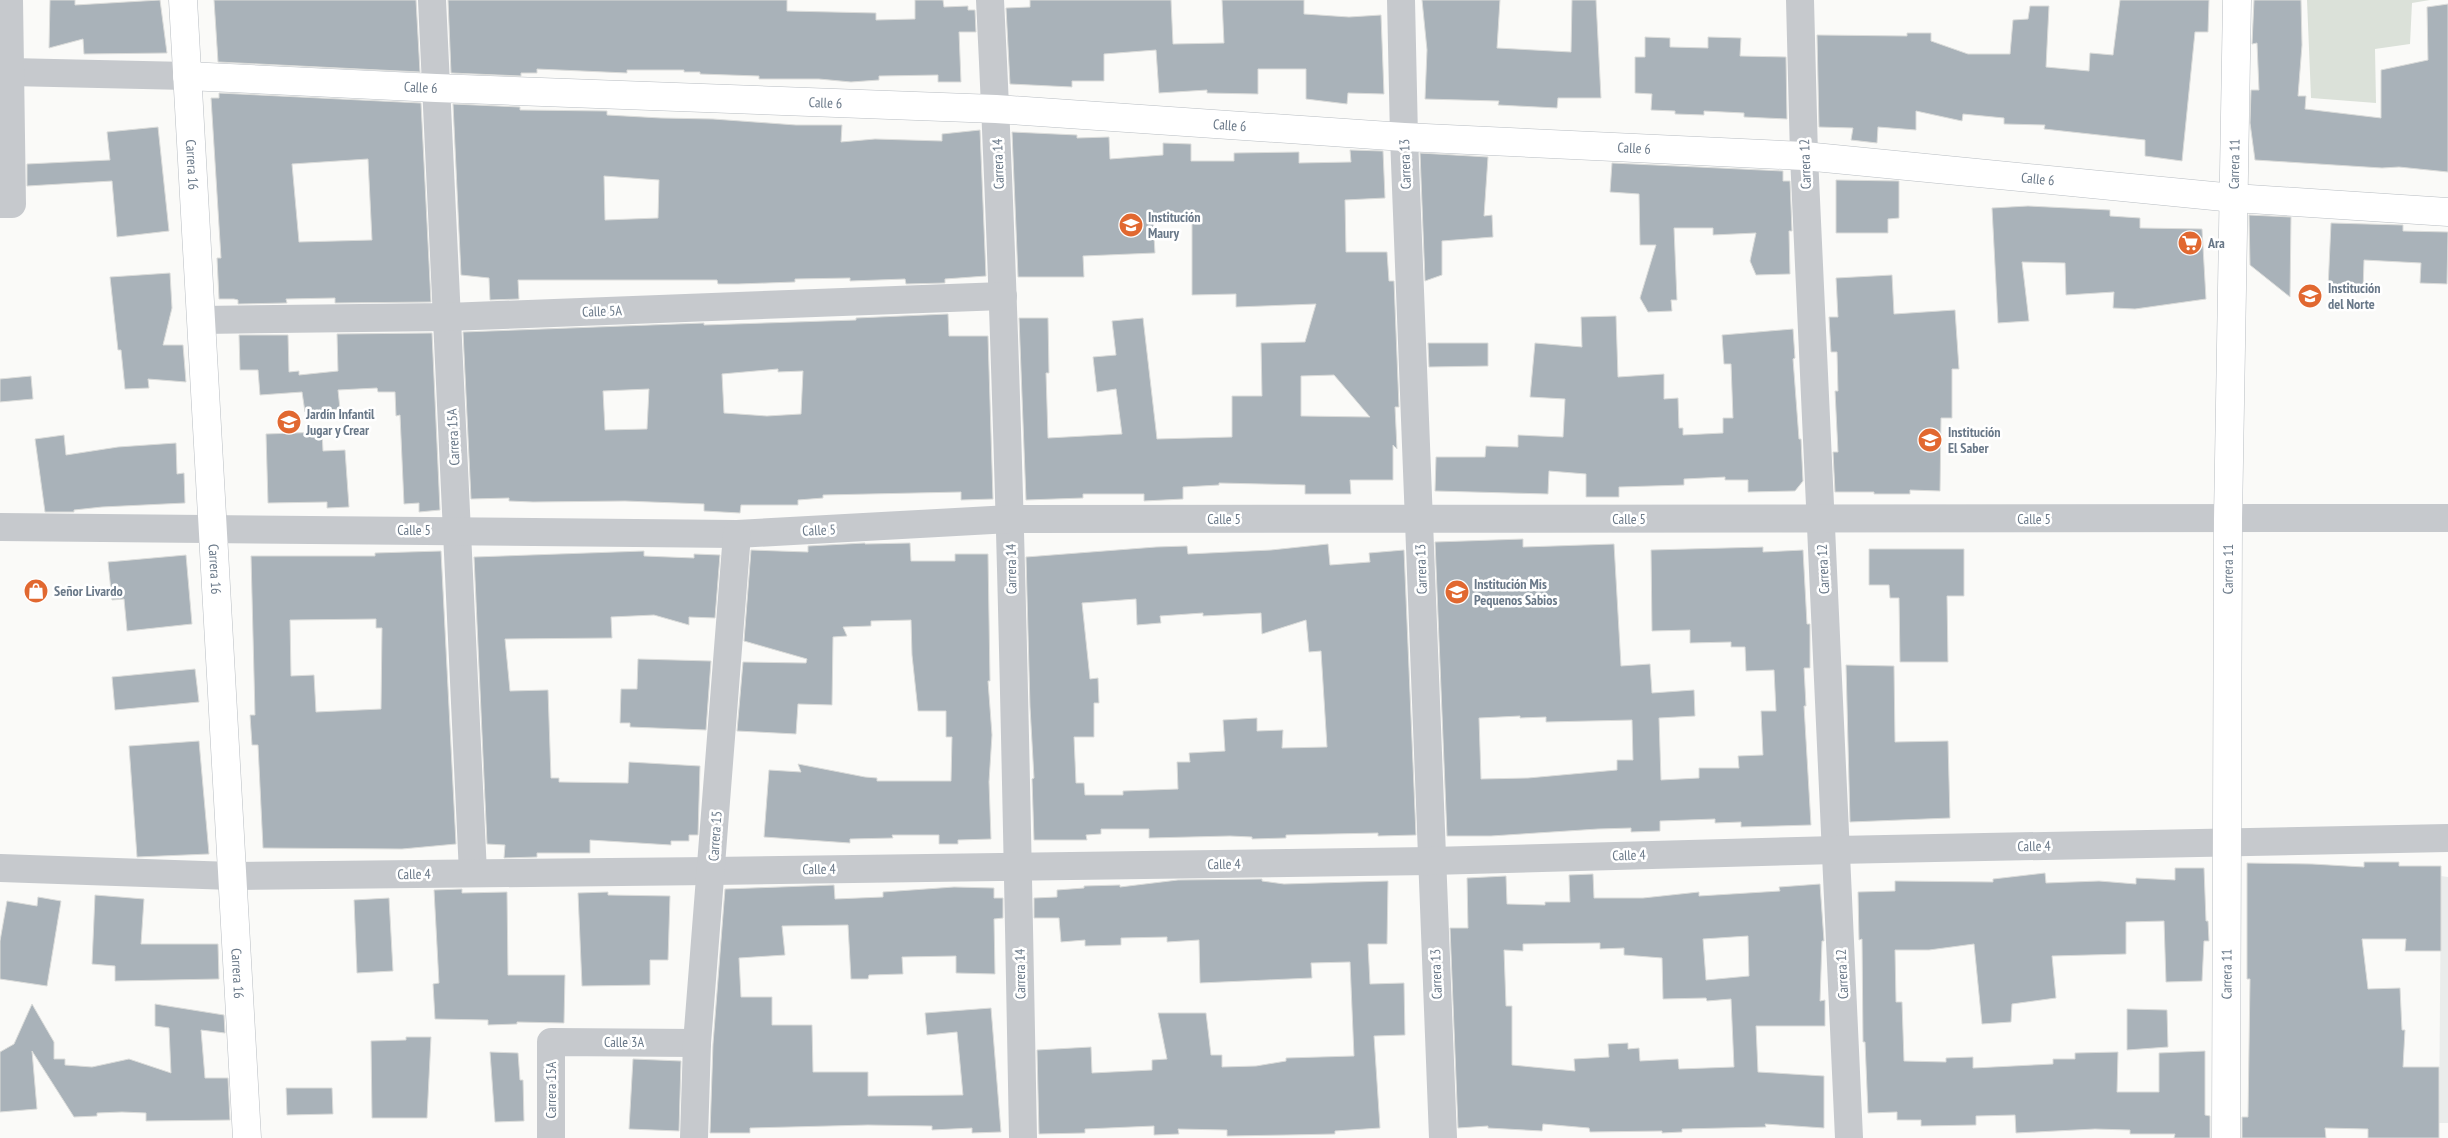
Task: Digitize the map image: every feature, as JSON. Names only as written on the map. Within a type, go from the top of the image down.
[{"type":"street","points":[[6,204],[10,72],[9,0]]},
{"type":"street","name":"Carrera 16","points":[[183,0],[247,1138]]},
{"type":"street","name":"Carrera 15A","points":[[432,0],[473,873]]},
{"type":"street","name":"Carrera 14","points":[[990,0],[996,109],[1010,519],[1023,1138]]},
{"type":"street","name":"Carrera 13","points":[[1401,0],[1404,137],[1443,1138]]},
{"type":"street","name":"Carrera 12","points":[[1800,0],[1804,156],[1850,1138]]},
{"type":"street","name":"Carrera 11","points":[[2226,1138],[2228,519],[2237,0]]},
{"type":"street","name":"Calle 6","points":[[10,72],[188,76],[436,88],[996,109],[1404,137],[1804,156],[2234,198],[2448,212]]},
{"type":"street","name":"Calle 5A","points":[[201,320],[447,317],[1003,296]]},
{"type":"street","name":"Calle 5","points":[[0,527],[736,534],[1010,519],[2448,518]]},
{"type":"street","name":"Carrera 15","points":[[694,1138],[698,1042],[736,534]]},
{"type":"street","name":"Calle 4","points":[[0,868],[232,876],[1432,861],[1836,850],[2448,838]]},
{"type":"street","name":"Carrera 15A","points":[[551,1042],[551,1138]]},
{"type":"street","name":"Calle 3A","points":[[551,1042],[698,1042]]},
{"type":"shaded area","points":[[2307,0],[2430,0],[2412,3],[2410,44],[2375,49],[2376,103],[2311,98]]},
{"type":"shaded area","points":[[2441,876],[2448,877],[2448,1123],[2439,1123]]},
{"type":"building","points":[[50,0],[75,0],[75,5],[160,0],[167,53],[84,54],[83,39],[49,48]]},
{"type":"building","points":[[214,0],[416,0],[420,72],[218,62]]},
{"type":"building","points":[[448,0],[787,0],[787,11],[876,13],[876,20],[915,19],[915,0],[943,0],[944,7],[968,6],[968,10],[975,10],[976,32],[959,32],[961,82],[938,82],[938,75],[879,76],[879,80],[851,82],[819,79],[759,79],[759,76],[700,74],[700,72],[684,72],[684,70],[627,70],[627,73],[537,69],[537,73],[521,73],[521,76],[451,73]]},
{"type":"building","points":[[1030,0],[1171,0],[1173,44],[1224,43],[1222,0],[1304,0],[1304,14],[1349,17],[1381,15],[1384,94],[1348,93],[1347,104],[1306,99],[1306,69],[1258,69],[1258,94],[1207,93],[1207,90],[1159,93],[1156,50],[1104,54],[1104,81],[1072,81],[1072,87],[1010,84],[1006,8],[1030,7]]},
{"type":"building","points":[[1422,0],[1500,0],[1497,48],[1571,52],[1572,0],[1596,0],[1601,98],[1558,98],[1557,108],[1498,105],[1499,101],[1425,99],[1427,50]]},
{"type":"building","points":[[2120,0],[2209,0],[2208,32],[2195,32],[2182,161],[2145,156],[2145,140],[2044,129],[2045,125],[2004,124],[2004,118],[1963,114],[1962,121],[1916,111],[1916,130],[1878,127],[1877,143],[1851,140],[1853,128],[1819,127],[1817,35],[1907,36],[1907,33],[1931,33],[1931,41],[1968,54],[2010,54],[2013,20],[2028,19],[2030,6],[2049,6],[2046,67],[2089,71],[2090,53],[2113,55]]},
{"type":"building","points":[[2254,0],[2301,0],[2302,45],[2298,96],[2306,96],[2305,109],[2381,118],[2381,70],[2428,60],[2427,7],[2448,4],[2448,172],[2399,167],[2382,168],[2255,160],[2250,123],[2251,90],[2259,90],[2257,43],[2252,44]]},
{"type":"building","points":[[1645,37],[1670,38],[1670,47],[1708,48],[1708,37],[1741,38],[1740,56],[1786,57],[1787,119],[1744,117],[1744,113],[1704,111],[1704,115],[1675,114],[1675,111],[1651,110],[1652,94],[1635,93],[1635,57],[1645,57]]},
{"type":"building","points":[[219,93],[421,103],[431,302],[335,303],[335,298],[286,299],[287,303],[238,304],[238,300],[219,299],[217,258],[221,258],[211,98],[219,98]],"holes":[[[368,159],[372,240],[299,242],[292,164]]]},
{"type":"building","points":[[453,104],[520,107],[520,110],[607,111],[607,115],[661,118],[713,119],[796,125],[842,125],[841,142],[875,139],[942,141],[942,134],[980,130],[986,276],[945,279],[945,283],[906,284],[905,279],[850,281],[850,278],[795,279],[795,282],[738,284],[718,284],[717,280],[518,280],[519,299],[490,300],[489,278],[461,275]],"holes":[[[604,176],[659,180],[658,218],[605,220]]]},
{"type":"building","points":[[158,127],[169,231],[117,237],[112,181],[27,186],[27,164],[110,160],[107,132]]},
{"type":"building","points":[[1012,132],[1077,135],[1077,138],[1109,137],[1110,159],[1163,155],[1163,143],[1191,144],[1191,161],[1234,161],[1234,153],[1299,152],[1299,163],[1351,162],[1350,150],[1383,151],[1385,198],[1345,200],[1346,252],[1387,252],[1389,281],[1394,281],[1399,407],[1395,407],[1397,449],[1393,445],[1393,480],[1350,480],[1351,494],[1305,494],[1305,485],[1219,483],[1219,485],[1183,487],[1183,499],[1144,501],[1144,494],[1083,494],[1083,498],[1026,500],[1019,318],[1048,318],[1049,373],[1046,373],[1048,438],[1122,434],[1116,389],[1097,392],[1093,357],[1116,355],[1112,321],[1143,318],[1157,439],[1232,437],[1232,396],[1262,396],[1261,343],[1305,342],[1316,304],[1236,307],[1236,294],[1192,295],[1192,220],[1153,220],[1155,253],[1083,256],[1084,277],[1018,277]],"holes":[[[1334,375],[1370,417],[1301,416],[1301,376]]]},
{"type":"building","points":[[1420,153],[1488,157],[1484,216],[1492,215],[1493,237],[1442,241],[1442,275],[1425,281]]},
{"type":"building","points":[[1612,163],[1783,171],[1783,181],[1790,181],[1792,231],[1789,231],[1790,274],[1756,275],[1750,261],[1756,233],[1713,235],[1713,228],[1674,228],[1677,300],[1671,300],[1672,311],[1648,312],[1640,298],[1656,245],[1640,245],[1639,194],[1610,192]]},
{"type":"building","points":[[1836,180],[1899,181],[1899,218],[1888,219],[1888,233],[1836,233]]},
{"type":"building","points":[[2028,206],[2110,210],[2110,216],[2140,218],[2140,228],[2202,229],[2206,299],[2135,309],[2113,308],[2114,292],[2066,295],[2065,263],[2022,262],[2029,321],[1998,323],[1992,208]]},
{"type":"building","points":[[2249,215],[2291,217],[2290,297],[2250,265]]},
{"type":"building","points":[[2331,223],[2403,225],[2403,231],[2448,232],[2447,284],[2420,283],[2421,263],[2364,260],[2363,291],[2328,289]]},
{"type":"building","points":[[170,273],[172,308],[163,345],[183,345],[186,382],[148,379],[149,388],[125,389],[121,350],[118,350],[110,277]]},
{"type":"building","points":[[1892,275],[1894,314],[1955,310],[1959,369],[1952,369],[1952,418],[1941,418],[1940,491],[1910,490],[1910,494],[1835,492],[1833,452],[1838,452],[1835,391],[1838,391],[1837,352],[1831,352],[1829,317],[1838,317],[1836,278]]},
{"type":"building","points":[[948,314],[949,336],[988,336],[993,499],[961,500],[961,492],[823,495],[823,498],[798,500],[798,505],[741,505],[740,513],[704,511],[704,504],[625,501],[533,502],[509,501],[509,498],[471,499],[463,332],[704,323],[704,325],[856,320],[856,318]],"holes":[[[778,369],[778,372],[803,371],[801,414],[767,416],[724,413],[722,374]],[[649,389],[647,429],[605,430],[603,391]]]},
{"type":"building","points":[[1616,316],[1618,377],[1664,374],[1664,399],[1678,398],[1679,428],[1683,428],[1683,435],[1723,433],[1723,418],[1733,418],[1731,364],[1724,364],[1722,335],[1793,329],[1795,358],[1793,359],[1803,481],[1795,491],[1748,492],[1748,480],[1725,480],[1725,477],[1684,479],[1684,485],[1619,487],[1619,497],[1586,497],[1586,474],[1549,471],[1548,494],[1435,491],[1436,457],[1485,457],[1486,446],[1518,447],[1518,435],[1563,437],[1565,399],[1530,397],[1535,343],[1582,347],[1581,317]]},
{"type":"building","points":[[432,333],[440,510],[419,512],[419,503],[404,504],[400,415],[396,416],[395,392],[378,392],[377,388],[338,390],[340,409],[305,412],[302,392],[260,395],[258,370],[240,370],[239,335],[288,335],[289,372],[299,371],[299,375],[338,371],[337,334]]},
{"type":"building","points":[[1428,343],[1488,343],[1488,366],[1429,367]]},
{"type":"building","points":[[31,376],[33,399],[0,402],[0,379]]},
{"type":"building","points":[[322,432],[323,451],[345,450],[349,507],[327,508],[327,502],[268,503],[266,434]]},
{"type":"building","points":[[64,435],[66,455],[118,447],[176,443],[177,474],[184,473],[185,503],[102,507],[74,510],[74,512],[45,512],[35,439]]},
{"type":"building","points":[[1523,539],[1523,547],[1614,544],[1621,666],[1650,664],[1652,693],[1694,690],[1695,716],[1659,718],[1661,780],[1699,778],[1699,768],[1739,768],[1738,756],[1763,755],[1761,711],[1776,711],[1774,670],[1746,671],[1745,647],[1731,647],[1731,642],[1690,643],[1690,630],[1652,631],[1651,550],[1763,547],[1763,552],[1803,550],[1807,624],[1810,624],[1810,668],[1804,668],[1806,706],[1804,706],[1811,825],[1741,827],[1741,822],[1715,823],[1715,819],[1660,821],[1660,831],[1631,832],[1631,828],[1491,836],[1447,836],[1435,542]],"holes":[[[1520,716],[1520,718],[1546,717],[1546,722],[1632,720],[1633,760],[1617,760],[1617,770],[1528,778],[1481,779],[1479,718]]]},
{"type":"building","points":[[910,543],[911,561],[955,561],[955,554],[988,554],[990,681],[988,681],[992,735],[989,782],[991,839],[958,840],[958,844],[939,844],[939,835],[892,835],[893,838],[850,839],[850,843],[764,837],[769,770],[801,772],[798,764],[877,778],[877,781],[951,781],[952,737],[946,737],[946,711],[918,711],[912,655],[911,620],[871,621],[871,626],[843,627],[847,636],[833,637],[832,705],[798,704],[796,734],[737,731],[743,662],[806,663],[807,659],[744,641],[751,550],[808,552],[808,546]]},
{"type":"building","points":[[1328,544],[1330,565],[1370,562],[1369,553],[1404,550],[1416,835],[1378,836],[1378,833],[1286,835],[1286,838],[1252,839],[1252,837],[1230,836],[1149,838],[1149,829],[1101,829],[1101,834],[1086,835],[1087,840],[1034,840],[1032,779],[1034,778],[1026,557],[1187,546],[1188,554],[1271,550]],"holes":[[[1136,599],[1137,625],[1161,623],[1160,616],[1203,613],[1203,616],[1261,613],[1262,634],[1306,620],[1309,652],[1321,651],[1327,747],[1282,748],[1283,730],[1257,731],[1257,718],[1223,720],[1225,751],[1189,753],[1190,762],[1177,762],[1178,789],[1123,791],[1123,795],[1085,795],[1084,783],[1076,783],[1074,737],[1094,737],[1094,703],[1099,703],[1098,678],[1090,679],[1082,603]]]},
{"type":"building","points":[[1869,549],[1964,549],[1964,596],[1947,596],[1948,662],[1900,662],[1899,598],[1890,598],[1889,585],[1869,585]]},
{"type":"building","points":[[441,551],[456,844],[402,849],[263,848],[258,745],[252,745],[250,715],[255,715],[251,556],[375,556],[375,553]],"holes":[[[376,619],[376,628],[382,628],[381,709],[316,712],[314,675],[291,676],[290,620]]]},
{"type":"building","points":[[644,551],[644,556],[694,558],[694,554],[720,555],[715,618],[689,617],[689,625],[654,615],[611,617],[612,638],[505,639],[510,691],[548,690],[551,778],[559,778],[559,782],[628,783],[629,762],[700,766],[698,835],[689,835],[689,841],[671,841],[671,845],[590,840],[590,853],[537,853],[537,857],[504,858],[505,845],[487,844],[474,557]]},
{"type":"building","points":[[186,555],[192,624],[127,631],[124,599],[112,600],[108,562]]},
{"type":"building","points":[[638,659],[711,661],[706,730],[630,727],[630,723],[620,723],[621,689],[637,689]]},
{"type":"building","points":[[1846,665],[1894,666],[1895,742],[1948,741],[1950,818],[1850,822]]},
{"type":"building","points":[[195,669],[199,702],[115,710],[112,677]]},
{"type":"building","points":[[199,741],[209,854],[137,857],[129,746]]},
{"type":"building","points":[[2364,862],[2399,862],[2399,866],[2441,866],[2441,951],[2405,951],[2406,939],[2362,939],[2368,989],[2400,988],[2402,1030],[2405,1030],[2403,1067],[2439,1067],[2439,1138],[2368,1138],[2368,1129],[2325,1128],[2326,1138],[2242,1138],[2242,1117],[2248,1117],[2250,979],[2247,979],[2247,863],[2364,867]]},
{"type":"building","points":[[2175,868],[2204,868],[2206,921],[2208,921],[2209,941],[2204,941],[2202,981],[2166,982],[2164,921],[2126,922],[2126,954],[2052,956],[2056,998],[2012,1004],[2011,1022],[1982,1024],[1974,944],[1929,950],[1895,950],[1896,1002],[1902,1002],[1904,1061],[1946,1062],[1946,1058],[1973,1057],[1973,1068],[2053,1064],[2053,1059],[2075,1059],[2075,1053],[2118,1052],[2117,1092],[2159,1092],[2159,1053],[2205,1051],[2205,1115],[2210,1116],[2210,1138],[2174,1138],[2175,1134],[2130,1134],[2130,1130],[2095,1129],[2016,1133],[2015,1115],[1976,1116],[1976,1125],[1921,1126],[1921,1120],[1897,1120],[1897,1112],[1868,1113],[1865,1042],[1863,1042],[1862,939],[1859,940],[1858,892],[1895,891],[1895,881],[1993,882],[1993,879],[2045,873],[2046,883],[2099,881],[2136,884],[2136,878],[2175,880]]},
{"type":"building","points":[[1593,874],[1594,898],[1643,898],[1699,892],[1699,896],[1780,891],[1779,887],[1820,884],[1824,941],[1822,941],[1820,1001],[1825,1000],[1825,1026],[1756,1026],[1758,1072],[1824,1076],[1824,1128],[1765,1124],[1766,1127],[1682,1129],[1682,1132],[1662,1133],[1662,1131],[1590,1132],[1589,1128],[1543,1124],[1542,1131],[1488,1128],[1488,1126],[1458,1128],[1450,928],[1468,928],[1467,878],[1506,876],[1507,904],[1545,905],[1545,902],[1570,902],[1569,875]],"holes":[[[1748,936],[1749,976],[1706,980],[1703,939]],[[1600,943],[1600,949],[1624,948],[1624,955],[1662,958],[1663,999],[1706,998],[1707,1001],[1731,999],[1734,1067],[1679,1069],[1678,1059],[1640,1061],[1639,1048],[1628,1049],[1628,1043],[1608,1044],[1609,1057],[1574,1059],[1575,1071],[1512,1065],[1512,1006],[1506,1006],[1504,950],[1523,951],[1523,944]]]},
{"type":"building","points":[[1262,879],[1262,881],[1284,884],[1388,881],[1387,944],[1368,944],[1370,984],[1404,983],[1405,1035],[1374,1036],[1380,1128],[1335,1131],[1335,1134],[1227,1136],[1227,1130],[1178,1129],[1179,1134],[1154,1135],[1154,1126],[1085,1129],[1085,1133],[1039,1134],[1037,1050],[1091,1047],[1092,1073],[1152,1070],[1152,1060],[1167,1059],[1158,1013],[1206,1013],[1211,1055],[1222,1055],[1222,1067],[1256,1066],[1286,1061],[1286,1058],[1354,1056],[1350,962],[1311,963],[1312,978],[1200,983],[1199,940],[1167,942],[1167,937],[1121,938],[1121,945],[1085,946],[1085,940],[1061,942],[1059,918],[1034,918],[1034,898],[1057,897],[1057,890],[1084,888],[1084,886],[1120,885],[1120,887],[1178,880]]},
{"type":"building","points":[[834,885],[835,899],[883,897],[883,892],[954,887],[994,888],[994,898],[1003,898],[1003,918],[994,919],[995,974],[956,973],[956,956],[902,957],[903,974],[869,975],[868,979],[851,979],[848,925],[782,926],[785,955],[739,958],[741,997],[772,997],[772,1025],[812,1025],[813,1072],[868,1072],[868,1096],[963,1095],[957,1032],[927,1035],[925,1013],[991,1008],[1001,1132],[972,1133],[972,1128],[932,1130],[932,1126],[868,1125],[750,1128],[750,1133],[710,1133],[713,1044],[725,889]]},
{"type":"building","points":[[462,889],[462,893],[507,892],[508,975],[565,975],[564,1023],[517,1022],[517,1024],[488,1025],[488,1020],[435,1019],[433,984],[439,983],[434,890]]},
{"type":"building","points":[[608,892],[608,895],[670,896],[668,960],[650,960],[650,985],[582,986],[578,893]]},
{"type":"building","points":[[95,895],[144,899],[141,944],[218,944],[219,979],[115,981],[115,966],[92,964]]},
{"type":"building","points":[[38,897],[61,901],[47,986],[0,979],[0,941],[7,901],[37,906]]},
{"type":"building","points":[[389,898],[393,971],[357,973],[354,900]]},
{"type":"building","points":[[32,1004],[54,1042],[54,1059],[65,1059],[65,1065],[92,1067],[129,1059],[171,1073],[169,1028],[155,1026],[155,1004],[224,1015],[225,1033],[201,1030],[205,1078],[228,1078],[230,1120],[146,1121],[146,1113],[122,1112],[97,1113],[97,1116],[74,1117],[32,1051],[37,1109],[0,1112],[0,1052],[14,1044]]},
{"type":"building","points":[[2127,1009],[2167,1010],[2168,1047],[2127,1050]]},
{"type":"building","points":[[406,1037],[431,1037],[427,1118],[372,1118],[371,1041],[406,1040]]},
{"type":"building","points":[[490,1052],[518,1053],[520,1080],[523,1080],[524,1121],[495,1122]]},
{"type":"building","points":[[633,1059],[681,1061],[679,1131],[629,1129]]},
{"type":"building","points":[[286,1088],[332,1088],[333,1114],[287,1115]]},
{"type":"place","name":"Institución Maury","points":[[1131,225]]},
{"type":"place","name":"Ara","points":[[2190,243]]},
{"type":"place","name":"Institución del Norte","points":[[2310,296]]},
{"type":"place","name":"Jardín Infantil Jugar y Crear","points":[[289,422]]},
{"type":"place","name":"Institución El Saber","points":[[1930,440]]},
{"type":"place","name":"Señor Livardo","points":[[36,591]]},
{"type":"place","name":"Institución Mis Pequenos Sabios","points":[[1457,592]]}]
